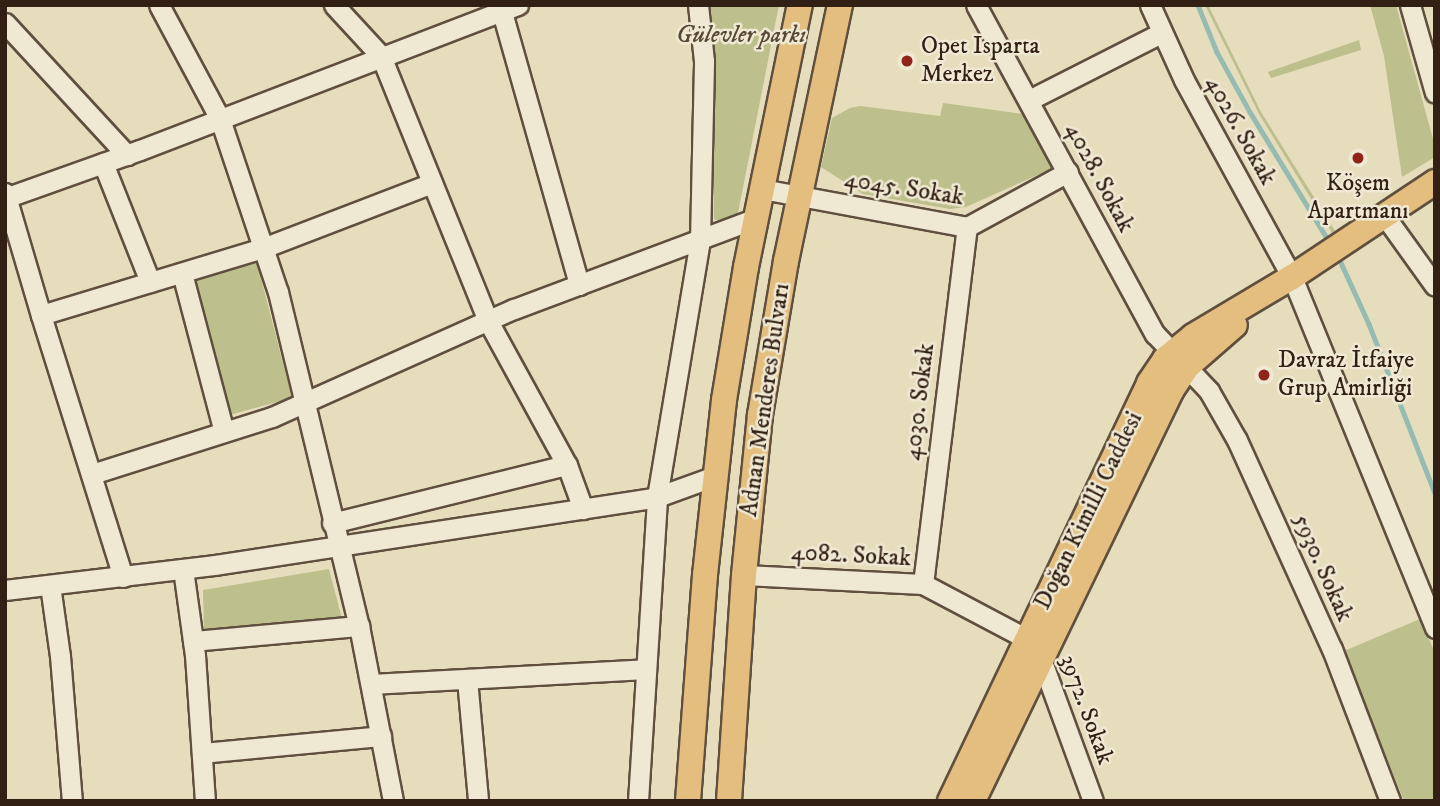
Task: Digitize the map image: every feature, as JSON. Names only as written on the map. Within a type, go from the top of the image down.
[{"type":"main road","name":"Adnan Menderes Bulvarı","points":[[688,801],[715,475],[724,400],[756,218],[800,5]]},
{"type":"main road","name":"Adnan Menderes Bulvarı","points":[[729,801],[744,575],[760,415],[800,196],[840,5]]},
{"type":"main road","name":"Doğan Kimilli Caddesi","points":[[950,801],[1171,391],[1180,359],[1292,277],[1435,182]]},
{"type":"main road","name":"Doğan Kimilli Caddesi","points":[[973,801],[1034,649]]},
{"type":"street","points":[[159,5],[220,119],[278,292],[337,545],[359,626],[393,801]]},
{"type":"street","points":[[334,5],[381,56],[488,321],[567,465],[583,509]]},
{"type":"street","points":[[638,801],[657,497],[700,240],[704,61],[698,5]]},
{"type":"street","name":"4028. Sokak","points":[[976,5],[1155,334],[1180,359]]},
{"type":"street","name":"4026. Sokak","points":[[1150,5],[1161,33],[1292,277],[1435,628]]},
{"type":"street","points":[[1410,5],[1435,93]]},
{"type":"street","points":[[124,577],[6,196],[127,155],[507,7],[544,170],[579,285]]},
{"type":"street","points":[[5,23],[127,155]]},
{"type":"street","points":[[1029,100],[1161,33]]},
{"type":"street","points":[[103,163],[150,282]]},
{"type":"street","name":"4045. Sokak","points":[[762,189],[967,227],[1068,172]]},
{"type":"street","points":[[41,315],[263,248],[432,183]]},
{"type":"street","points":[[1384,215],[1435,286]]},
{"type":"street","points":[[92,474],[272,417],[488,321],[756,218]]},
{"type":"street","name":"4030. Sokak","points":[[923,584],[967,227]]},
{"type":"street","points":[[182,272],[224,432]]},
{"type":"street","name":"5930. Sokak","points":[[1180,359],[1223,413],[1267,504],[1332,649],[1390,801]]},
{"type":"street","points":[[332,523],[567,465]]},
{"type":"street","points":[[5,590],[183,569],[583,509],[657,497],[715,475]]},
{"type":"street","points":[[183,569],[193,641],[205,801]]},
{"type":"street","name":"4082. Sokak","points":[[744,575],[923,584],[1034,649]]},
{"type":"street","points":[[50,585],[60,656],[72,801]]},
{"type":"street","points":[[193,641],[359,626]]},
{"type":"street","name":"3972. Sokak","points":[[1034,649],[1093,801]]},
{"type":"street","points":[[371,684],[646,669]]},
{"type":"street","points":[[467,679],[478,801]]},
{"type":"street","points":[[202,754],[381,736]]},
{"type":"green space","name":"Gülevler parkı","points":[[711,5],[779,5],[737,218],[723,222],[714,219]]},
{"type":"green space","points":[[1205,5],[1208,5],[1261,112],[1335,231],[1332,233],[1259,114]]},
{"type":"green space","points":[[1370,5],[1396,5],[1435,146],[1435,157],[1402,177],[1384,56]]},
{"type":"green space","points":[[1359,40],[1361,50],[1271,78],[1268,72]]},
{"type":"green space","points":[[943,103],[1023,114],[1053,168],[966,207],[950,209],[863,194],[821,167],[832,118],[850,108],[860,106],[940,116]]},
{"type":"green space","points":[[257,263],[292,398],[229,415],[193,280]]},
{"type":"green space","points":[[329,569],[342,619],[204,630],[203,590]]},
{"type":"green space","points":[[1420,619],[1435,653],[1435,801],[1404,801],[1344,651]]},
{"type":"waterway","points":[[1198,5],[1217,52],[1250,112],[1330,243]]},
{"type":"waterway","points":[[1338,256],[1369,324],[1435,493]]},
{"type":"place","name":"Opet Isparta Merkez","points":[[907,61]]},
{"type":"place","name":"Köşem Apartmanı","points":[[1358,158]]},
{"type":"place","name":"Davraz İtfaiye Grup Amirliği","points":[[1264,375]]}]
